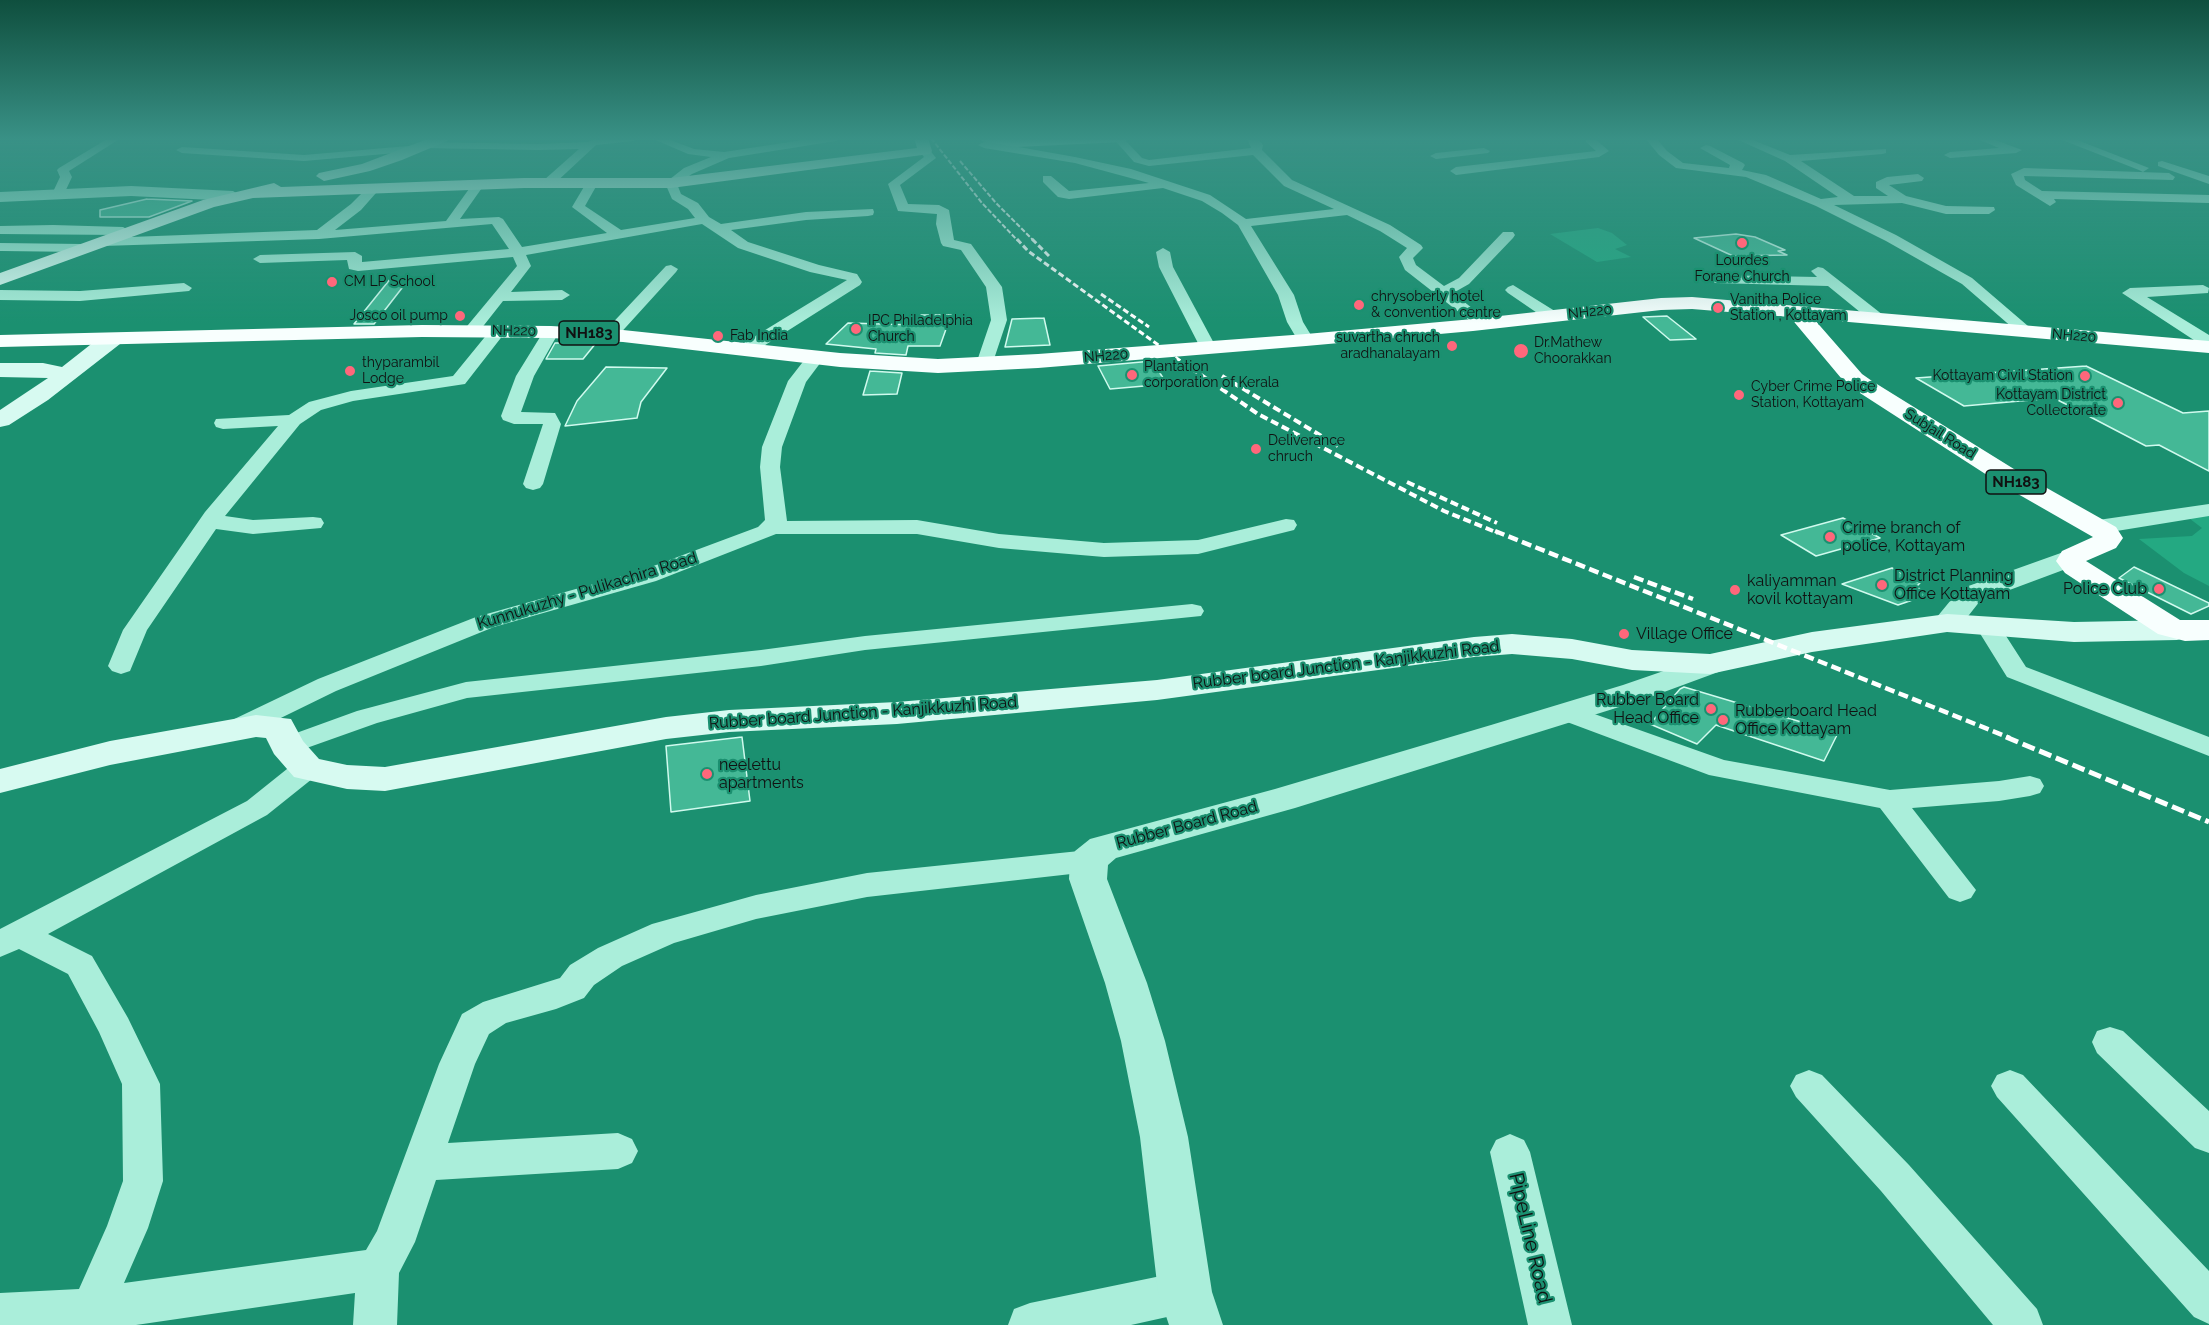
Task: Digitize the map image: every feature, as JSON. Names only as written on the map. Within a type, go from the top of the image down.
[{"type":"highway","name":"NH220","points":[[0,341],[499,330],[610,335],[814,358],[915,366],[984,364],[1306,340],[1676,303],[1717,304],[2209,347]]},
{"type":"highway","name":"Subjail Road","points":[[1795,311],[1854,379],[2013,480],[2098,527]]},
{"type":"highway","points":[[2098,527],[2109,538],[2106,542],[2083,550],[2072,557],[2071,561],[2075,567],[2177,630],[2209,630]]},
{"type":"main road","points":[[0,279],[222,200]]},
{"type":"main road","points":[[0,420],[40,395],[112,339]]},
{"type":"main road","points":[[0,370],[43,370],[65,374]]},
{"type":"main road","name":"Rubber board Junction - Kanjikkuzhi Road","points":[[297,757],[347,777],[385,779],[666,728],[729,721],[897,713],[1156,690],[1429,652],[1512,644],[1572,649],[1632,660],[1710,664],[1812,642],[1935,624],[2119,633],[2177,630]]},
{"type":"main road","points":[[0,781],[110,753],[256,726],[279,727],[297,757]]},
{"type":"street","points":[[318,235],[363,200]]},
{"type":"street","points":[[450,224],[467,200]]},
{"type":"street","points":[[582,200],[578,207],[619,235]]},
{"type":"street","points":[[683,200],[693,206],[704,220],[743,246],[815,269],[852,277],[855,282],[745,350]]},
{"type":"street","points":[[900,200],[903,208],[939,209],[944,213],[943,224],[948,243],[966,247],[994,287],[999,320],[984,364]]},
{"type":"street","points":[[1209,200],[1243,223],[1286,295],[1295,322],[1306,340]]},
{"type":"street","points":[[1325,200],[1385,228],[1416,248],[1406,257],[1406,262],[1429,283],[1484,324]]},
{"type":"street","points":[[1815,200],[1891,238],[1967,281],[2027,332]]},
{"type":"street","points":[[1820,202],[1859,200]]},
{"type":"street","points":[[1905,200],[1946,210],[1989,210]]},
{"type":"street","points":[[1243,223],[1350,211]]},
{"type":"street","points":[[719,228],[806,216],[868,212]]},
{"type":"street","points":[[104,242],[318,235],[489,219],[498,222],[518,252],[524,266],[471,331]]},
{"type":"street","points":[[260,259],[355,256],[354,266],[358,267],[448,254],[518,252],[704,220]]},
{"type":"street","points":[[0,230],[133,231]]},
{"type":"street","points":[[1443,292],[1464,281],[1508,235]]},
{"type":"street","points":[[0,247],[153,253]]},
{"type":"street","points":[[1163,252],[1166,267],[1208,347]]},
{"type":"street","points":[[1811,266],[1877,318]]},
{"type":"street","points":[[610,335],[671,269]]},
{"type":"street","points":[[1715,279],[1832,282]]},
{"type":"street","points":[[0,295],[80,296],[184,288]]},
{"type":"street","points":[[1512,290],[1552,316]]},
{"type":"street","points":[[2203,290],[2130,293],[2209,342]]},
{"type":"street","points":[[499,297],[562,295]]},
{"type":"street","points":[[121,666],[135,630],[213,517],[293,420],[315,406],[351,396],[459,380],[499,330]]},
{"type":"street","points":[[533,484],[552,424],[548,417],[514,418],[510,416],[525,376],[551,332]]},
{"type":"street","points":[[770,528],[776,521],[770,467],[772,447],[797,381],[814,358]]},
{"type":"street","points":[[223,423],[293,420]]},
{"type":"street","points":[[2098,527],[2209,510]]},
{"type":"street","points":[[213,517],[221,524],[253,527],[313,523]]},
{"type":"street","points":[[770,528],[917,527],[999,542],[1104,550],[1198,547],[1286,525]]},
{"type":"street","name":"Kunnukuzhy - Pulikachira Road","points":[[236,729],[327,685],[485,622],[648,576],[766,532],[770,528]]},
{"type":"street","points":[[1935,624],[1970,595],[2072,557]]},
{"type":"street","points":[[10,940],[150,863],[257,808],[297,757],[367,717],[466,690],[761,658],[865,643],[1192,611]]},
{"type":"street","points":[[1988,627],[2016,672],[2209,747]]},
{"type":"street","name":"Rubber Board Road","points":[[422,1163],[457,1064],[475,1024],[495,1012],[564,992],[572,988],[582,975],[610,957],[664,933],[756,908],[867,885],[1089,861],[1103,848],[1282,799],[1569,713],[1710,664]]},
{"type":"street","points":[[1569,713],[1719,768],[1890,800],[1999,791],[2030,786]]},
{"type":"street","points":[[1890,800],[1960,890]]},
{"type":"street","points":[[1030,1325],[1190,1308],[1164,1137],[1146,1051],[1126,983],[1088,879],[1089,861]]},
{"type":"street","points":[[10,940],[80,965],[115,1028],[141,1084],[143,1181],[127,1228],[88,1317]]},
{"type":"street","points":[[2110,1042],[2209,1136]]},
{"type":"street","points":[[1809,1086],[1895,1178],[2021,1325]]},
{"type":"street","points":[[2010,1086],[2209,1302]]},
{"type":"street","points":[[375,1325],[378,1269],[394,1242],[422,1163],[618,1151]]},
{"type":"street","name":"PipeLine Road","points":[[1510,1152],[1550,1325]]},
{"type":"street","points":[[0,1315],[88,1317],[378,1269]]},
{"type":"green space","points":[[1598,228],[1612,233],[1627,245],[1615,249],[1631,257],[1597,262],[1550,234]]},
{"type":"green space","points":[[2209,507],[2209,586],[2184,573],[2139,539],[2192,536],[2202,528],[2181,512]]},
{"type":"building","points":[[143,200],[192,201],[149,217],[100,217],[100,210]]},
{"type":"building","name":"Lourdes Forane Church","points":[[1736,234],[1755,237],[1785,250],[1778,251],[1787,255],[1733,256],[1694,238]]},
{"type":"building","points":[[391,278],[402,288],[374,324],[354,324]]},
{"type":"building","points":[[921,315],[951,315],[940,346],[908,346],[906,355],[875,353],[876,349],[826,344],[848,323],[917,325]]},
{"type":"building","points":[[1667,316],[1696,339],[1670,340],[1643,317]]},
{"type":"building","points":[[1044,318],[1050,345],[1005,347],[1012,319]]},
{"type":"building","points":[[555,343],[596,343],[583,359],[546,359]]},
{"type":"building","name":"Plantation corporation of Kerala","points":[[1152,361],[1167,384],[1110,389],[1098,366]]},
{"type":"building","name":"Kottayam District Collectorate","points":[[2086,366],[2183,413],[2209,411],[2209,471],[2159,445],[2146,446],[2054,398],[1964,406],[1916,378]]},
{"type":"building","points":[[606,367],[667,368],[641,402],[637,418],[565,426],[577,401]]},
{"type":"building","points":[[870,371],[902,373],[897,394],[863,395]]},
{"type":"building","name":"Crime branch of police, Kottayam","points":[[1843,518],[1880,538],[1816,556],[1781,535]]},
{"type":"building","name":"Police Club","points":[[2134,567],[2209,603],[2209,606],[2191,614],[2119,578]]},
{"type":"building","name":"District Planning Office Kottayam","points":[[1892,568],[1920,583],[1916,587],[1930,594],[1898,605],[1842,584]]},
{"type":"building","name":"Rubberboard Head Office Kottayam","points":[[1684,687],[1838,733],[1824,761],[1716,725],[1697,744],[1650,724]]},
{"type":"building","name":"neelettu apartments","points":[[742,737],[750,801],[671,812],[666,746]]},
{"type":"railway","points":[[980,200],[1018,241]]},
{"type":"railway","points":[[993,200],[1050,257]]},
{"type":"railway","points":[[1017,239],[1028,251],[1193,370]]},
{"type":"railway","points":[[1101,294],[1149,327]]},
{"type":"railway","points":[[1191,368],[1258,414],[1444,511],[1498,533]]},
{"type":"railway","points":[[1222,376],[1338,446]]},
{"type":"railway","points":[[1407,482],[1497,523]]},
{"type":"railway","points":[[1495,531],[2010,738]]},
{"type":"railway","points":[[1634,577],[1693,599]]},
{"type":"railway","points":[[2006,737],[2209,822]]},
{"type":"place","name":"Lourdes Forane Church","points":[[1742,243]]},
{"type":"place","name":"CM LP School","points":[[332,282]]},
{"type":"place","name":"chrysoberly hotel & convention centre","points":[[1359,305]]},
{"type":"place","name":"Vanitha Police Station , Kottayam","points":[[1718,308]]},
{"type":"place","name":"Josco oil pump","points":[[460,316]]},
{"type":"place","name":"IPC Philadelphia Church","points":[[856,329]]},
{"type":"place","name":"Fab India","points":[[718,336]]},
{"type":"place","name":"suvartha chruch aradhanalayam","points":[[1452,346]]},
{"type":"place","name":"Dr.Mathew Choorakkan","points":[[1521,351]]},
{"type":"place","name":"thyparambil Lodge","points":[[350,371]]},
{"type":"place","name":"Plantation corporation of Kerala","points":[[1132,375]]},
{"type":"place","name":"Kottayam Civil Station","points":[[2085,376]]},
{"type":"place","name":"Cyber Crime Police Station, Kottayam","points":[[1739,395]]},
{"type":"place","name":"Kottayam District Collectorate","points":[[2118,403]]},
{"type":"place","name":"Deliverance chruch","points":[[1256,449]]},
{"type":"place","name":"Crime branch of police, Kottayam","points":[[1830,537]]},
{"type":"place","name":"District Planning Office Kottayam","points":[[1882,585]]},
{"type":"place","name":"Police Club","points":[[2159,589]]},
{"type":"place","name":"kaliyamman kovil kottayam","points":[[1735,590]]},
{"type":"place","name":"Village Office","points":[[1624,634]]},
{"type":"place","name":"Rubber Board Head Office","points":[[1711,709]]},
{"type":"place","name":"Rubberboard Head Office Kottayam","points":[[1723,720]]},
{"type":"place","name":"neelettu apartments","points":[[707,774]]}]
